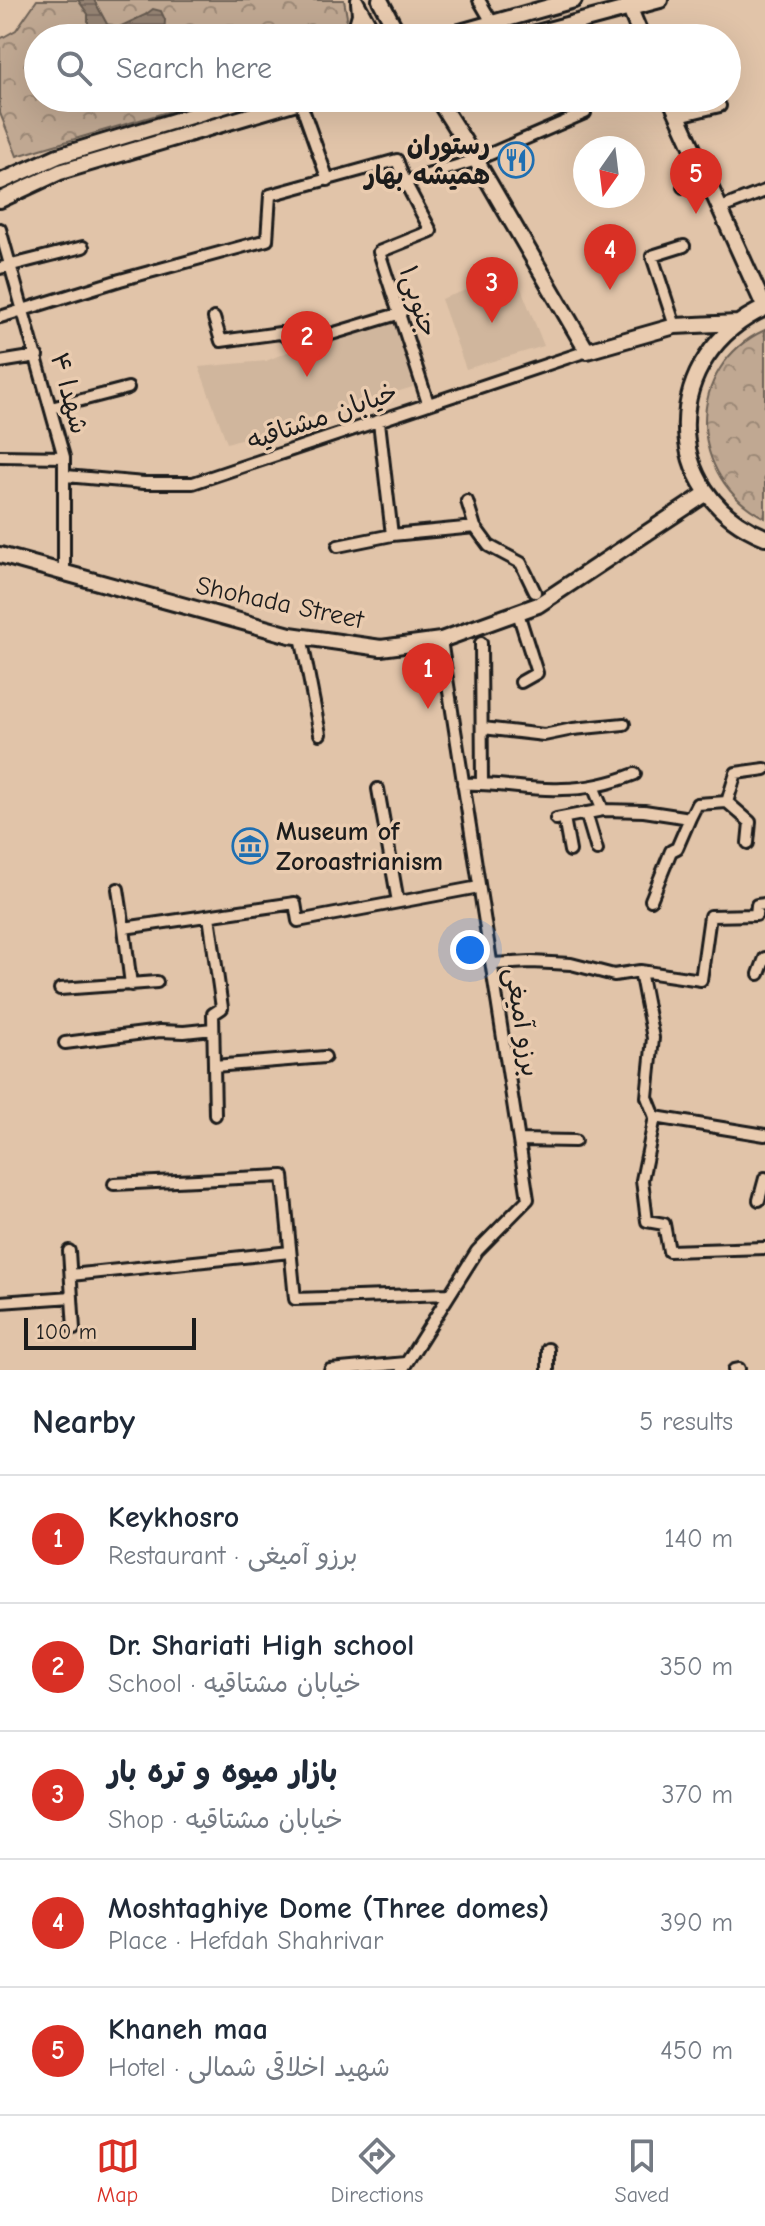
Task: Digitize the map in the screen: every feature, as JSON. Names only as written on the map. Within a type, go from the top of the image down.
[{"type":"main road","points":[[380,0],[393,24]]},
{"type":"main road","points":[[493,24],[574,0]]},
{"type":"main road","points":[[567,24],[628,4],[660,0]]},
{"type":"main road","points":[[628,4],[636,24]]},
{"type":"main road","points":[[0,182],[58,156],[204,112]]},
{"type":"main road","points":[[0,200],[60,172],[264,112]]},
{"type":"main road","points":[[446,112],[587,351],[675,326],[737,323]]},
{"type":"main road","points":[[677,112],[765,308],[737,323],[708,352],[695,374],[687,403],[688,448],[707,493],[736,522],[765,537]]},
{"type":"main road","name":"Shohada Street","points":[[0,555],[301,636],[381,648],[441,640],[538,605],[707,493]]},
{"type":"street","points":[[355,24],[357,0]]},
{"type":"street","points":[[357,0],[370,24]]},
{"type":"street","points":[[479,0],[493,24]]},
{"type":"street","points":[[308,112],[328,180]]},
{"type":"street","points":[[0,317],[267,240],[270,195],[397,160],[405,182],[476,160],[585,112]]},
{"type":"street","points":[[679,116],[695,112]]},
{"type":"street","points":[[683,187],[707,178]]},
{"type":"street","name":"جنوبی۱","points":[[405,182],[431,231],[379,252],[428,403]]},
{"type":"street","points":[[721,208],[765,191]]},
{"type":"street","name":"شهدا ۴","points":[[0,229],[6,267],[24,311],[64,457],[64,573]]},
{"type":"street","points":[[675,326],[652,256],[684,246]]},
{"type":"street","points":[[6,267],[83,247]]},
{"type":"street","points":[[214,318],[221,341],[280,333],[298,344],[401,313]]},
{"type":"street","name":"خیابان مشتاقیه","points":[[66,476],[144,483],[193,483],[587,351]]},
{"type":"street","points":[[0,362],[37,356]]},
{"type":"street","points":[[51,408],[128,388]]},
{"type":"street","points":[[379,422],[392,535]]},
{"type":"street","points":[[0,456],[64,457]]},
{"type":"street","points":[[467,501],[475,527],[489,546],[521,563],[535,592]]},
{"type":"street","points":[[338,546],[392,535],[475,527]]},
{"type":"street","points":[[518,613],[537,673],[521,682]]},
{"type":"street","points":[[301,636],[320,734]]},
{"type":"street","name":"برزو آمیغی","points":[[404,1367],[477,1251],[528,1199],[441,640]]},
{"type":"street","points":[[481,643],[482,783]]},
{"type":"street","points":[[483,728],[544,735],[624,724]]},
{"type":"street","points":[[727,802],[736,773],[765,769]]},
{"type":"street","points":[[463,784],[561,790],[611,784],[635,774]]},
{"type":"street","points":[[593,786],[603,810]]},
{"type":"street","points":[[378,789],[398,902]]},
{"type":"street","points":[[651,900],[671,851],[677,848],[697,804],[727,802],[750,822],[748,843]]},
{"type":"street","points":[[570,851],[560,818],[603,810],[644,811],[690,818]]},
{"type":"street","points":[[586,813],[597,850]]},
{"type":"street","points":[[124,928],[295,903],[298,921],[479,887]]},
{"type":"street","points":[[118,889],[131,985]]},
{"type":"street","points":[[492,964],[571,964],[614,975],[640,971],[701,980],[710,916],[756,915],[757,905],[765,904]]},
{"type":"street","points":[[209,916],[222,1008],[213,1014],[215,1115]]},
{"type":"street","points":[[759,974],[765,958]]},
{"type":"street","points":[[640,971],[653,1038],[647,1097],[655,1117],[642,1180],[647,1221],[664,1224],[669,1251],[765,1248]]},
{"type":"street","points":[[60,989],[157,982]]},
{"type":"street","points":[[65,1043],[160,1031],[213,1029]]},
{"type":"street","points":[[214,1066],[325,1057]]},
{"type":"street","points":[[655,1117],[765,1135]]},
{"type":"street","points":[[519,1140],[575,1141]]},
{"type":"street","points":[[114,1184],[283,1176],[295,1299],[449,1294]]},
{"type":"street","points":[[759,1200],[765,1178]]},
{"type":"street","points":[[69,1251],[74,1329]]},
{"type":"street","points":[[71,1275],[290,1252]]},
{"type":"street","points":[[0,1302],[72,1297]]},
{"type":"street","points":[[548,1349],[548,1370]]},
{"type":"street","points":[[330,1370],[404,1367]]},
{"type":"shaded area","points":[[78,0],[94,0],[107,24],[88,24],[88,14]]},
{"type":"shaded area","points":[[153,9],[161,11],[165,24],[126,24]]},
{"type":"shaded area","points":[[515,273],[544,346],[466,369],[441,299]]},
{"type":"shaded area","points":[[398,317],[413,387],[227,443],[199,367],[266,361],[299,347]]},
{"type":"green space","points":[[37,0],[344,0],[347,17],[345,24],[24,24],[24,112],[167,112],[17,156],[0,113],[0,39],[16,30]]},
{"type":"green space","points":[[765,330],[765,518],[739,500],[721,477],[709,451],[705,423],[708,395],[719,370],[738,347]]},
{"type":"place","name":"رستوران همیشه بهار","points":[[516,160]]},
{"type":"place","name":"Khaneh maa","points":[[696,214]]},
{"type":"place","name":"Moshtaghiye Dome (Three domes)","points":[[610,290]]},
{"type":"place","name":"بازار میوه و تره بار","points":[[492,323]]},
{"type":"place","name":"Dr. Shariati High school","points":[[307,377]]},
{"type":"place","name":"Keykhosro","points":[[428,709]]},
{"type":"place","name":"Museum of Zoroastrianism","points":[[250,846]]}]
